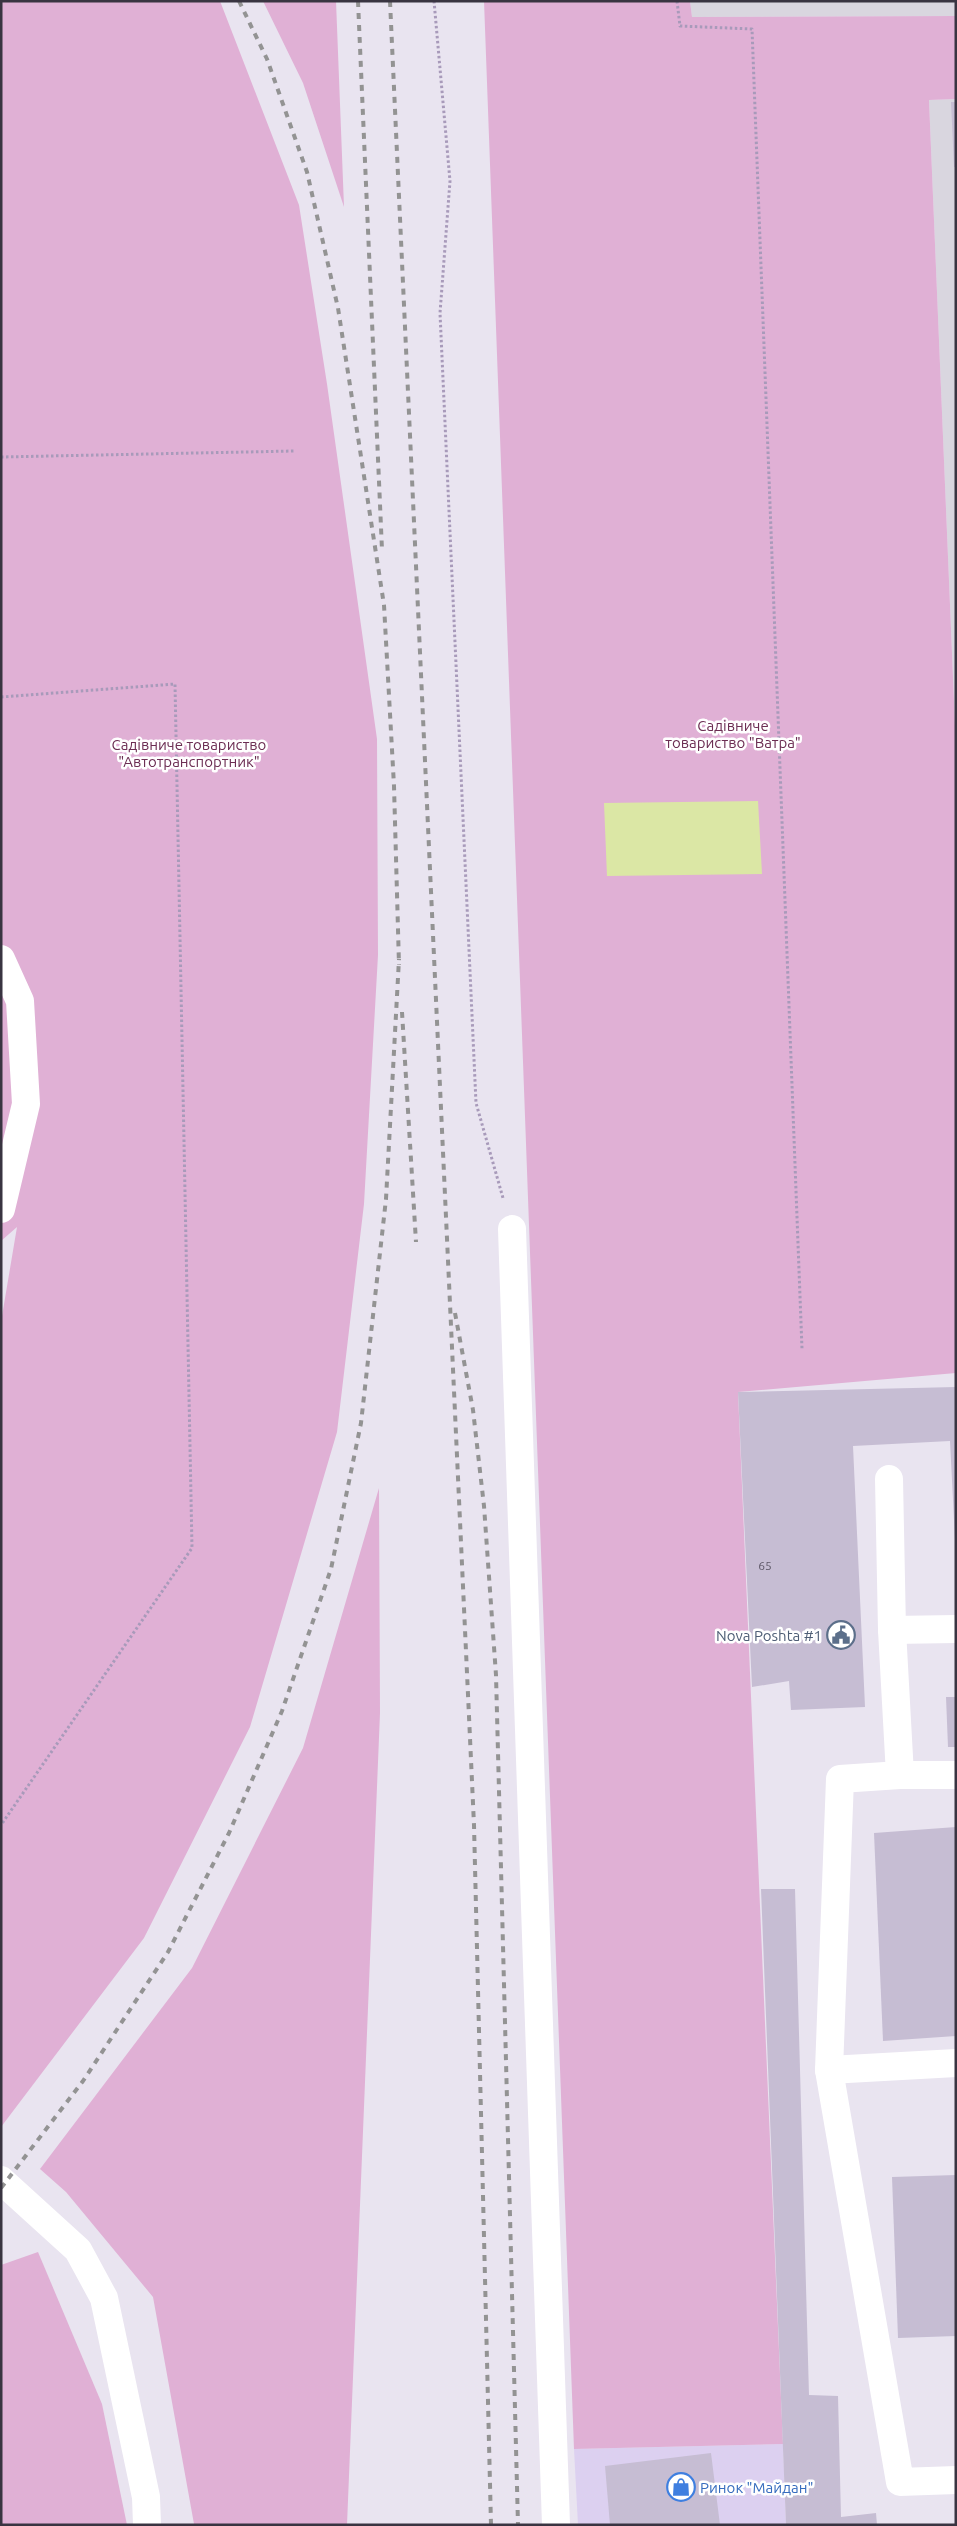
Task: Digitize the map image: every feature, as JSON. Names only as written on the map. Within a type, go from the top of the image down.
[{"type":"lane","points":[[1,959],[20,1001],[26,1104],[1,1209]]},
{"type":"lane","points":[[512,1229],[556,2525]]},
{"type":"lane","points":[[889,1479],[892,1630],[900,1775]]},
{"type":"lane","points":[[892,1630],[956,1629]]},
{"type":"lane","points":[[956,1775],[900,1775],[840,1780],[829,2070],[900,2482],[956,2480]]},
{"type":"lane","points":[[829,2070],[956,2063]]},
{"type":"lane","points":[[1,2180],[78,2250],[104,2298],[146,2497],[147,2525]]},
{"type":"path","points":[[434,1],[450,182],[440,313],[476,1103],[512,1229]]},
{"type":"path","points":[[677,1],[680,26],[752,29],[802,1349]]},
{"type":"path","points":[[1,456],[294,451]]},
{"type":"path","points":[[1,697],[175,684],[192,1548],[1,1825]]},
{"type":"shaded area","points":[[690,1],[956,1],[956,16],[692,17]]},
{"type":"shaded area","points":[[956,99],[956,749],[929,100]]},
{"type":"shaded area","points":[[758,801],[762,874],[607,876],[604,803]]},
{"type":"shaded area","name":"Ринок \"Майдан\"","points":[[783,2444],[786,2525],[578,2525],[574,2449]]},
{"type":"green space","name":"Садівниче товариство \"Автотранспортник\"","points":[[1,1],[220,1],[299,205],[327,384],[377,739],[378,955],[364,1204],[337,1432],[250,1727],[144,1938],[1,2127],[1,1322],[17,1227],[1,1241]]},
{"type":"green space","points":[[263,1],[336,1],[344,207],[303,83]]},
{"type":"green space","name":"Садівниче товариство \"Ватра\"","points":[[484,1],[690,1],[692,17],[956,16],[956,99],[929,100],[956,749],[956,1373],[738,1392],[783,2444],[574,2449]]},
{"type":"green space","points":[[379,1488],[380,1713],[347,2525],[194,2524],[153,2297],[66,2192],[40,2169],[192,1968],[303,1748]]},
{"type":"green space","points":[[38,2252],[102,2404],[127,2525],[1,2525],[1,2265]]},
{"type":"building","points":[[951,102],[956,102],[956,167],[954,167]]},
{"type":"building","points":[[956,1387],[956,1559],[950,1441],[853,1446],[865,1707],[791,1710],[789,1681],[752,1687],[738,1392]]},
{"type":"building","points":[[946,1697],[956,1697],[956,1747],[948,1747]]},
{"type":"building","points":[[956,1827],[956,2036],[883,2041],[874,1833]]},
{"type":"building","points":[[761,1889],[795,1889],[809,2395],[838,2396],[841,2517],[876,2513],[877,2525],[786,2525]]},
{"type":"building","points":[[956,2175],[956,2336],[898,2338],[892,2177]]},
{"type":"building","points":[[711,2453],[720,2525],[610,2525],[605,2466]]},
{"type":"railway","points":[[239,1],[267,59],[307,172],[338,308],[384,605],[394,786],[399,965]]},
{"type":"railway","points":[[358,1],[382,550]]},
{"type":"railway","points":[[390,1],[474,1825],[491,2525]]},
{"type":"railway","points":[[1,2188],[83,2081],[168,1952],[229,1833],[282,1711],[331,1569],[361,1423],[386,1199],[399,959]]},
{"type":"railway","points":[[402,1012],[416,1242]]},
{"type":"railway","points":[[455,1313],[473,1410],[484,1506],[496,1675],[518,2525]]},
{"type":"place","name":"Nova Poshta #1","points":[[841,1635]]},
{"type":"place","name":"Ринок \"Майдан\"","points":[[681,2487]]}]
